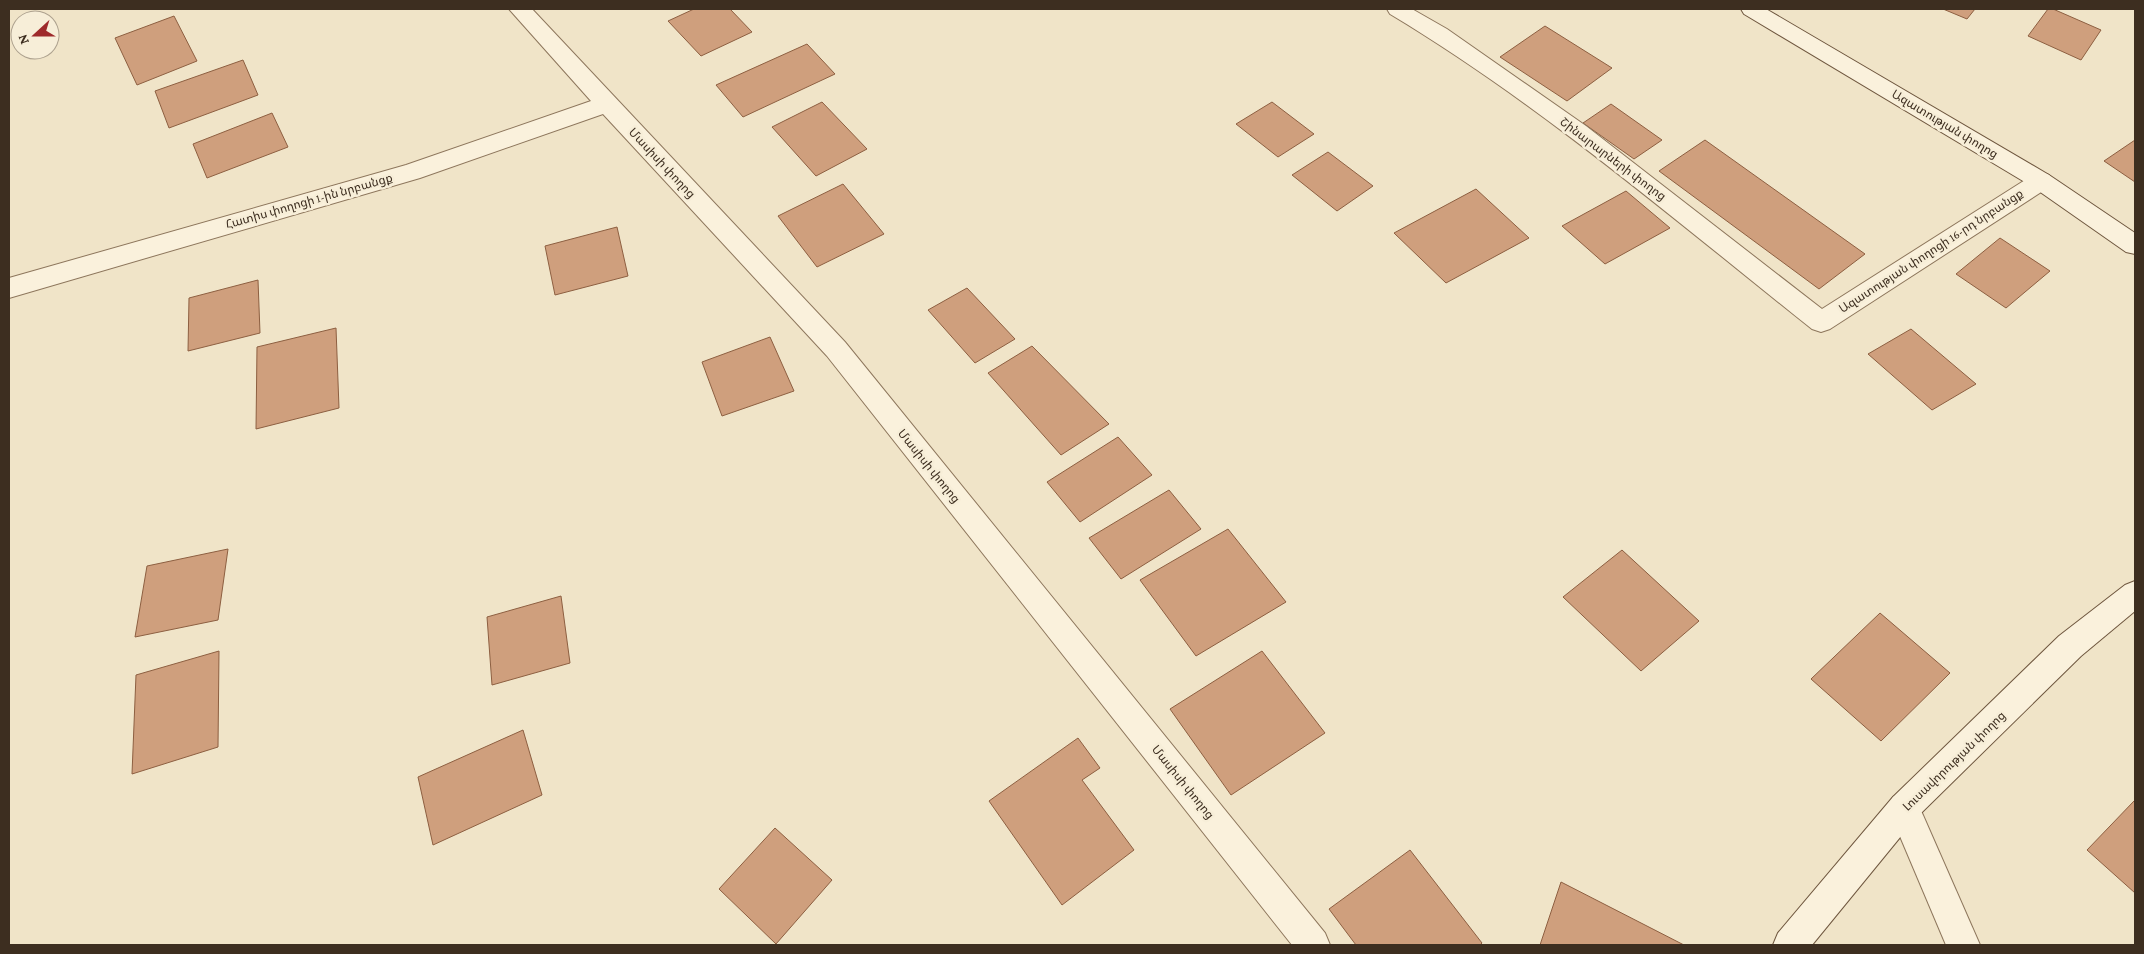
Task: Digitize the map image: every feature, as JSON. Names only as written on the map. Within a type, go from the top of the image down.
[{"type":"street","name":"Մասիսի փողոց","points":[[520,9],[836,349],[1313,945]]},
{"type":"street","name":"Շինարարների փողոց","points":[[1397,9],[1439,34],[1578,132],[1821,322]]},
{"type":"street","name":"Ազատության փողոց","points":[[1751,9],[2041,181],[2135,245]]},
{"type":"street","name":"Հատիս փողոցի 1-ին նրբանցք","points":[[9,288],[412,172],[607,104]]},
{"type":"street","name":"Ազատության փողոցի 16-րդ նրբանցք","points":[[1821,322],[2041,181]]},
{"type":"street","name":"Լուսավորության փողոց","points":[[1790,945],[1904,808],[2070,646],[2135,594]]},
{"type":"street","points":[[1904,808],[1963,945]]},
{"type":"building","points":[[694,9],[730,9],[752,32],[701,56],[668,21]]},
{"type":"building","points":[[1943,9],[1975,9],[1967,19]]},
{"type":"building","points":[[2048,9],[2053,9],[2101,30],[2081,60],[2028,36]]},
{"type":"building","points":[[174,16],[197,61],[137,85],[115,38]]},
{"type":"building","points":[[1545,26],[1612,68],[1567,101],[1500,57]]},
{"type":"building","points":[[807,44],[835,74],[743,117],[716,85]]},
{"type":"building","points":[[243,60],[258,95],[169,128],[155,91]]},
{"type":"building","points":[[822,102],[867,149],[816,176],[772,127]]},
{"type":"building","points":[[1272,102],[1314,134],[1278,157],[1236,124]]},
{"type":"building","points":[[1611,104],[1662,140],[1634,159],[1583,123]]},
{"type":"building","points":[[272,113],[288,147],[207,178],[193,144]]},
{"type":"building","points":[[1705,140],[1865,254],[1819,289],[1659,171]]},
{"type":"building","points":[[2135,140],[2135,182],[2104,161]]},
{"type":"building","points":[[1328,152],[1373,186],[1337,211],[1292,175]]},
{"type":"building","points":[[843,184],[884,234],[817,267],[778,216]]},
{"type":"building","points":[[1476,189],[1529,238],[1446,283],[1394,233]]},
{"type":"building","points":[[1626,191],[1670,228],[1605,264],[1562,226]]},
{"type":"building","points":[[617,227],[628,276],[555,295],[545,246]]},
{"type":"building","points":[[2000,238],[2050,271],[2006,308],[1956,274]]},
{"type":"building","points":[[258,280],[260,333],[188,351],[189,298]]},
{"type":"building","points":[[967,288],[1015,339],[975,363],[928,310]]},
{"type":"building","points":[[336,328],[339,408],[256,429],[257,347]]},
{"type":"building","points":[[1911,329],[1976,384],[1932,410],[1868,354]]},
{"type":"building","points":[[770,337],[794,391],[722,416],[702,362]]},
{"type":"building","points":[[1032,346],[1109,424],[1061,455],[988,373]]},
{"type":"building","points":[[1118,437],[1152,475],[1080,522],[1047,482]]},
{"type":"building","points":[[1169,490],[1201,529],[1121,579],[1089,538]]},
{"type":"building","points":[[1228,529],[1286,602],[1196,656],[1140,580]]},
{"type":"building","points":[[228,549],[218,620],[135,637],[147,566]]},
{"type":"building","points":[[1622,550],[1699,621],[1641,671],[1563,597]]},
{"type":"building","points":[[561,596],[570,663],[492,685],[487,617]]},
{"type":"building","points":[[1880,613],[1950,673],[1881,741],[1811,679]]},
{"type":"building","points":[[219,651],[218,747],[132,774],[136,675]]},
{"type":"building","points":[[1262,651],[1325,733],[1231,795],[1170,709]]},
{"type":"building","points":[[523,730],[542,795],[433,845],[418,777]]},
{"type":"building","points":[[1078,738],[1100,768],[1082,780],[1134,850],[1062,905],[989,801]]},
{"type":"building","points":[[2135,802],[2135,893],[2087,850]]},
{"type":"building","points":[[775,828],[832,880],[776,944],[719,889]]},
{"type":"building","points":[[1410,850],[1482,943],[1480,945],[1356,945],[1329,909]]},
{"type":"building","points":[[1561,882],[1684,945],[1540,945]]}]
